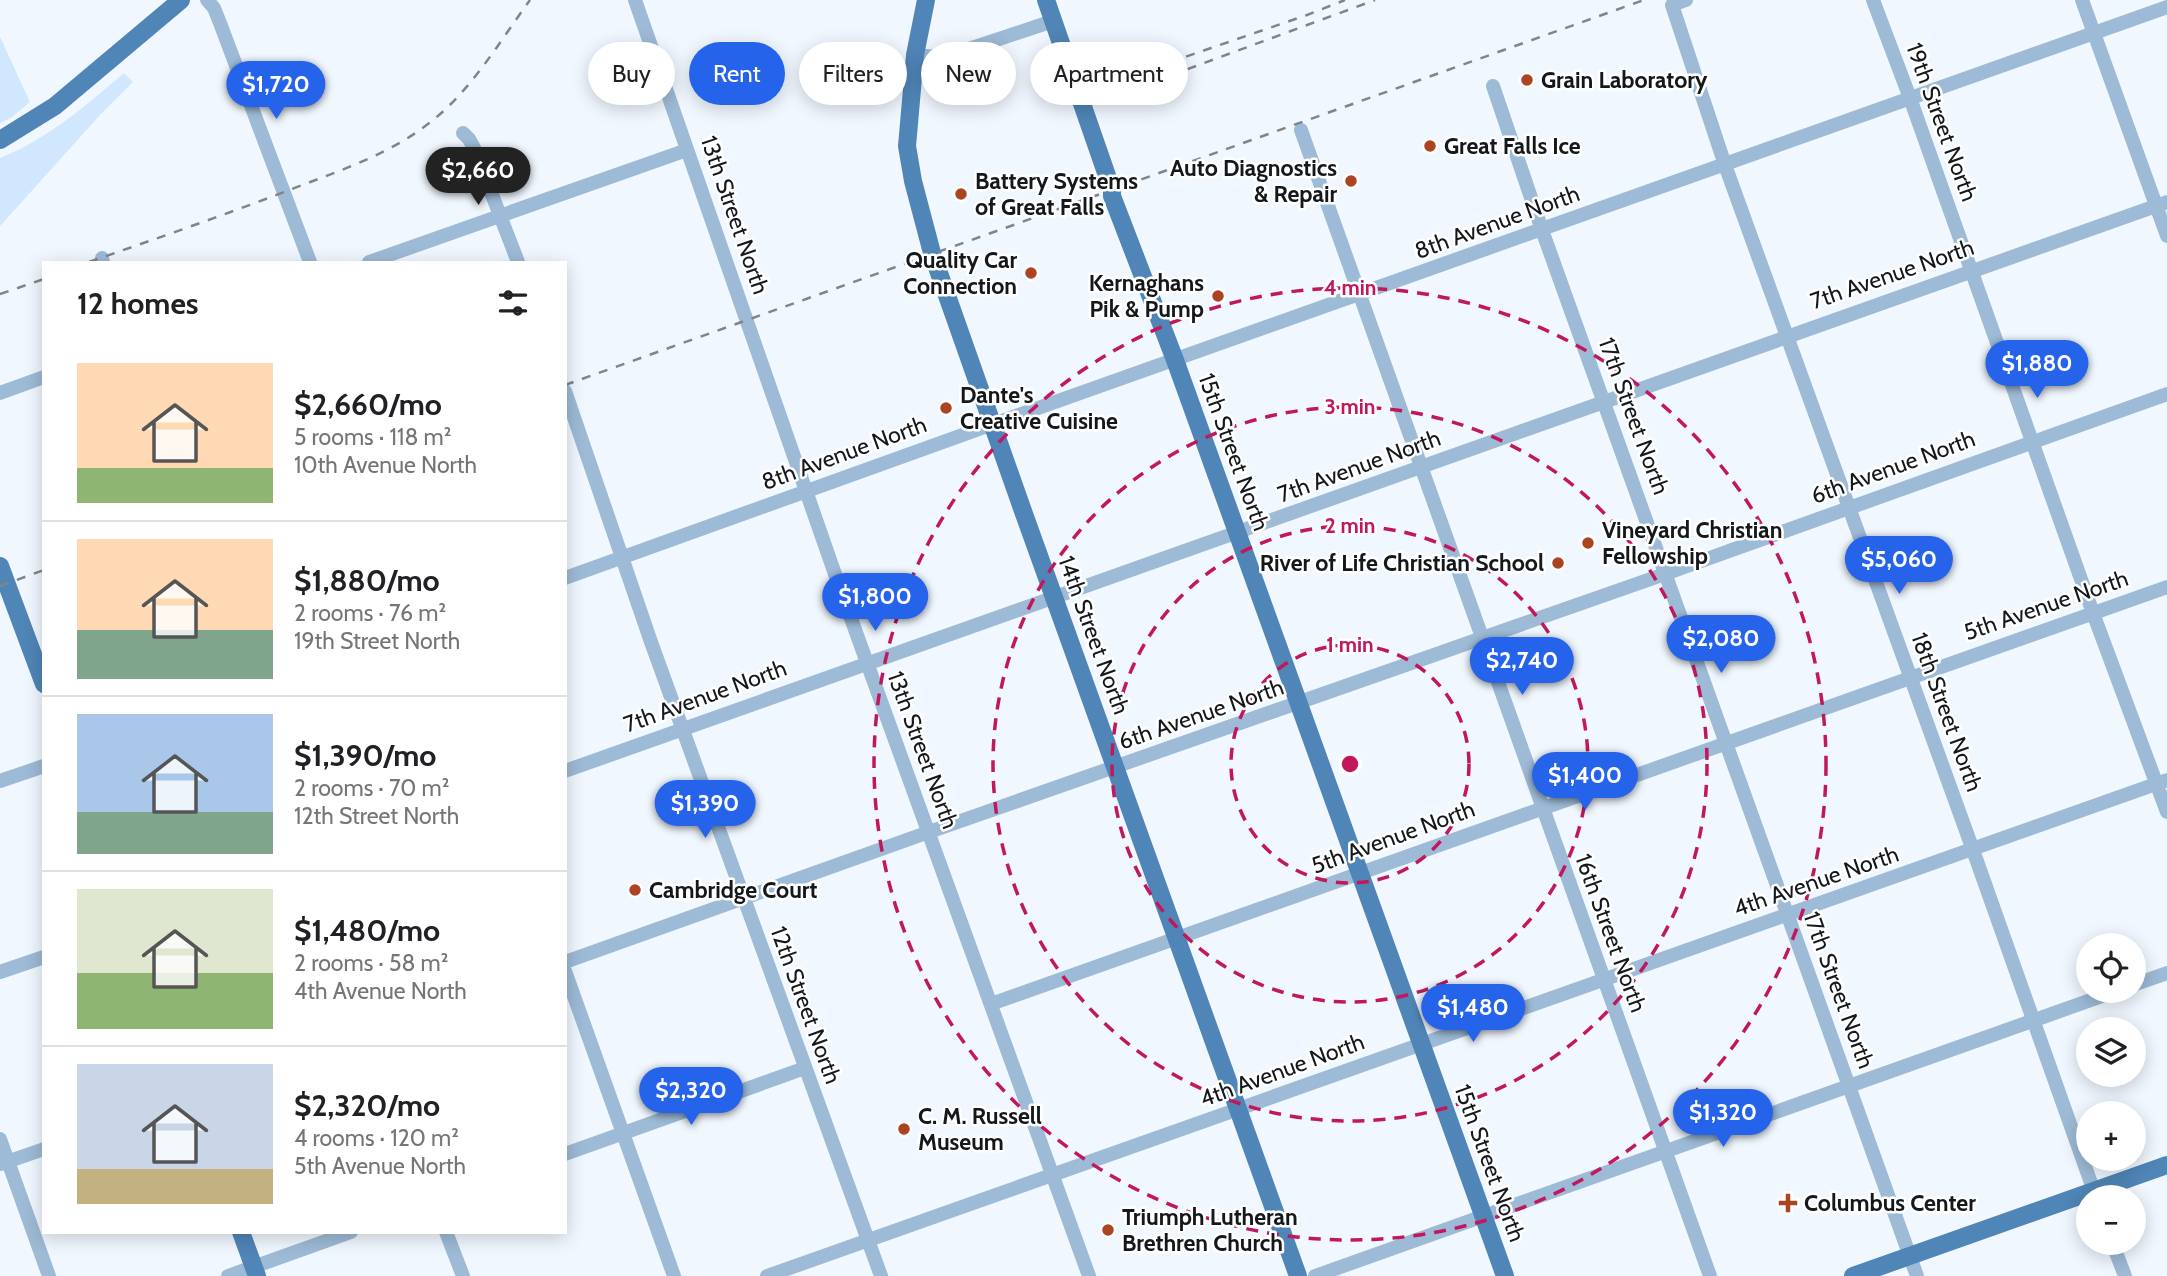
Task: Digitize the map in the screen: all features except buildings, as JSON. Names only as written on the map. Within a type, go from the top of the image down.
[{"type":"main road","points":[[0,139],[55,106],[181,0]]},
{"type":"main road","name":"14th Street North","points":[[926,0],[915,55],[907,146],[913,181],[932,253],[1298,1276]]},
{"type":"main road","name":"15th Street North","points":[[1046,0],[1112,196],[1300,703],[1505,1276]]},
{"type":"main road","points":[[0,566],[42,679]]},
{"type":"main road","points":[[2117,1185],[2167,1165]]},
{"type":"main road","points":[[1853,1276],[2076,1200]]},
{"type":"main road","points":[[242,1234],[256,1271]]},
{"type":"street","points":[[207,0],[214,8],[220,23],[310,261]]},
{"type":"street","name":"13th Street North","points":[[635,0],[867,663],[1089,1276]]},
{"type":"street","name":"18th Street North","points":[[1686,0],[1672,5],[1725,165],[2092,1185]]},
{"type":"street","name":"19th Street North","points":[[1873,0],[2093,613],[2162,782],[2167,812]]},
{"type":"street","points":[[2082,0],[2093,34],[2162,204],[2167,236]]},
{"type":"street","name":"8th Avenue North","points":[[567,577],[2167,7]]},
{"type":"street","points":[[915,55],[937,57],[957,53],[1053,21]]},
{"type":"street","name":"17th Street North","points":[[1493,86],[1542,230],[1917,1276]]},
{"type":"street","name":"16th Street North","points":[[1301,130],[1710,1276]]},
{"type":"street","points":[[463,133],[474,148],[518,261]]},
{"type":"street","points":[[372,261],[687,150]]},
{"type":"street","name":"7th Avenue North","points":[[567,770],[2162,204]]},
{"type":"street","points":[[0,393],[42,378]]},
{"type":"street","name":"6th Avenue North","points":[[567,961],[2167,394]]},
{"type":"street","name":"12th Street North","points":[[567,397],[622,558],[881,1276]]},
{"type":"street","name":"5th Avenue North","points":[[991,1004],[2167,587]]},
{"type":"street","points":[[0,781],[42,767]]},
{"type":"street","name":"4th Avenue North","points":[[767,1276],[2162,782]]},
{"type":"street","points":[[0,972],[42,958]]},
{"type":"street","points":[[2146,981],[2167,974]]},
{"type":"street","points":[[567,976],[674,1276]]},
{"type":"street","points":[[1315,1276],[2083,1003]]},
{"type":"street","points":[[567,1153],[805,1068]]},
{"type":"street","points":[[0,1139],[4,1163],[49,1276]]},
{"type":"street","points":[[4,1163],[42,1150]]},
{"type":"street","points":[[228,1276],[256,1271],[346,1234]]},
{"type":"street","points":[[447,1234],[463,1276]]},
{"type":"street","points":[[2117,1255],[2125,1276]]},
{"type":"shaded area","points":[[0,37],[30,102],[11,118],[0,123]]},
{"type":"shaded area","points":[[124,73],[133,82],[0,226],[0,158],[50,131]]},
{"type":"railway","points":[[92,261],[339,171],[403,141],[433,120],[460,94],[485,64],[530,0]]},
{"type":"railway","points":[[1188,56],[1345,0]]},
{"type":"railway","points":[[1188,69],[1375,0]]},
{"type":"railway","points":[[567,384],[1644,0]]},
{"type":"railway","points":[[0,294],[42,280]]},
{"type":"railway","points":[[0,586],[42,571]]},
{"type":"place","name":"Grain Laboratory","points":[[1527,80]]},
{"type":"place","name":"Great Falls Ice","points":[[1430,146]]},
{"type":"place","name":"Auto Diagnostics & Repair","points":[[1351,181]]},
{"type":"place","name":"Battery Systems of Great Falls","points":[[961,194]]},
{"type":"place","name":"Quality Car Connection","points":[[1031,273]]},
{"type":"place","name":"Kernaghans Pik & Pump","points":[[1218,296]]},
{"type":"place","name":"Dante's Creative Cuisine","points":[[946,408]]},
{"type":"place","name":"Vineyard Christian Fellowship","points":[[1588,543]]},
{"type":"place","name":"River of Life Christian School","points":[[1558,563]]},
{"type":"place","name":"Cambridge Court","points":[[635,890]]},
{"type":"place","name":"C. M. Russell Museum","points":[[904,1129]]},
{"type":"place","name":"Columbus Center","points":[[1788,1203]]},
{"type":"place","name":"Triumph Lutheran Brethren Church","points":[[1108,1230]]}]
